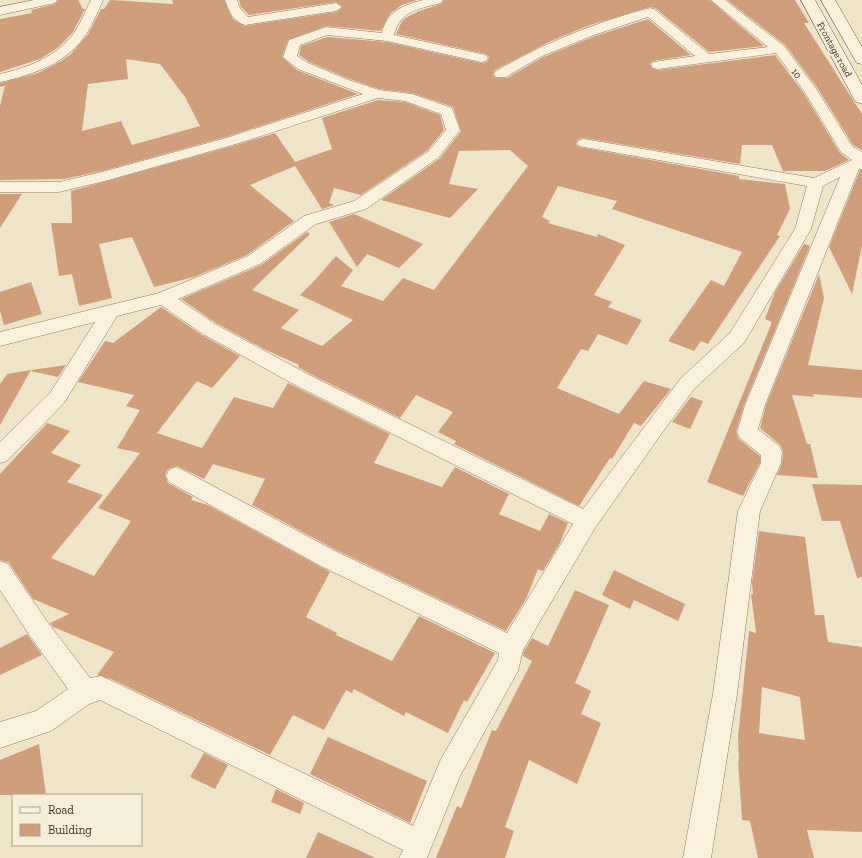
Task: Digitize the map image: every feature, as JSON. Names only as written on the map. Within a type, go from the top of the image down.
[{"type":"main road","name":"Frontage road","points":[[808,0],[862,99]]},
{"type":"main road","points":[[828,0],[862,60]]},
{"type":"street","points":[[0,11],[52,0]]},
{"type":"street","points":[[0,78],[20,74],[66,50],[80,34],[96,0]]},
{"type":"street","points":[[231,0],[234,9],[245,20],[337,3]]},
{"type":"street","points":[[387,37],[389,23],[399,12],[437,0]]},
{"type":"street","name":"10","points":[[717,0],[779,49],[810,90],[846,148],[859,162]]},
{"type":"street","points":[[326,31],[337,3]]},
{"type":"street","points":[[501,74],[535,54],[589,32],[650,12],[707,59]]},
{"type":"street","points":[[0,339],[164,298],[254,260],[310,220],[360,205],[434,154],[453,130],[447,111],[407,97],[377,94],[309,68],[290,57],[294,42],[326,31],[387,37],[481,58]]},
{"type":"street","points":[[658,65],[779,49]]},
{"type":"street","points":[[0,186],[59,187],[232,141],[377,94]]},
{"type":"street","points":[[584,143],[816,183],[859,162]]},
{"type":"street","points":[[697,858],[725,694],[749,511],[771,463],[772,452],[747,432],[755,405],[859,162]]},
{"type":"street","points":[[0,735],[42,722],[86,693],[88,690],[101,688],[416,851],[450,768],[509,663],[512,647],[587,521],[688,383],[737,338],[803,229],[816,183]]},
{"type":"street","points":[[164,298],[209,329],[306,382],[587,521]]},
{"type":"street","points":[[0,455],[57,398],[110,312]]},
{"type":"street","points":[[176,476],[326,558],[512,647]]},
{"type":"street","points":[[0,570],[38,628],[86,693]]},
{"type":"building","points":[[58,0],[78,0],[83,9],[85,9],[73,32],[59,47],[40,59],[0,72],[0,19],[32,13],[31,10],[55,4]]},
{"type":"building","points":[[110,0],[173,4],[172,0],[224,0],[233,19],[245,26],[336,12],[343,7],[336,2],[249,15],[241,7],[239,0],[417,0],[402,5],[391,13],[381,31],[326,26],[288,40],[282,57],[297,70],[358,94],[226,137],[102,171],[64,179],[0,180],[0,106],[5,86],[0,87],[0,83],[38,73],[71,54],[88,34],[101,9],[104,9]],"holes":[[[126,59],[160,64],[185,97],[200,126],[132,145],[121,121],[82,131],[88,84],[128,79]]]},
{"type":"building","points":[[444,0],[710,0],[764,46],[709,52],[655,8],[650,7],[590,25],[551,41],[495,70],[493,75],[496,78],[507,78],[541,58],[595,36],[648,19],[691,55],[653,61],[650,64],[653,69],[658,70],[775,55],[803,92],[840,153],[849,160],[825,171],[783,171],[772,145],[742,145],[740,164],[584,138],[578,139],[576,144],[579,147],[739,176],[739,179],[785,184],[790,209],[777,235],[780,236],[708,344],[701,341],[694,351],[668,341],[711,280],[724,286],[742,252],[612,209],[617,201],[558,186],[542,217],[550,221],[548,223],[597,237],[598,234],[625,245],[594,295],[612,302],[608,307],[642,320],[627,345],[598,334],[588,351],[581,349],[557,388],[619,414],[644,381],[671,389],[641,426],[634,423],[612,459],[610,458],[579,506],[454,444],[456,441],[438,432],[453,412],[416,395],[400,418],[314,376],[298,367],[299,365],[264,349],[216,323],[181,299],[261,265],[307,232],[310,234],[252,290],[299,310],[281,328],[322,346],[353,320],[300,295],[336,256],[353,270],[341,286],[383,301],[403,278],[434,290],[528,166],[510,150],[459,151],[449,184],[478,189],[450,218],[381,200],[440,158],[461,131],[453,107],[412,93],[379,89],[347,78],[309,62],[299,55],[301,46],[327,37],[387,42],[481,63],[487,62],[489,57],[486,54],[396,34],[402,21],[407,17],[419,11],[441,4]]},
{"type":"building","points":[[727,0],[795,0],[809,23],[804,23],[862,114],[862,150],[853,145],[818,89],[785,45]]},
{"type":"building","points":[[378,100],[405,102],[440,115],[444,130],[428,150],[361,195],[334,188],[329,203],[334,205],[322,209],[295,166],[250,185],[294,221],[247,255],[194,277],[154,287],[132,237],[99,244],[112,298],[79,306],[72,274],[59,276],[51,223],[72,223],[71,191],[275,133],[295,162],[332,149],[322,118]]},
{"type":"building","points":[[860,170],[862,170],[862,246],[852,294],[829,247]]},
{"type":"building","points":[[0,194],[22,194],[0,228]]},
{"type":"building","points":[[354,214],[423,244],[399,268],[367,254],[357,267],[329,222]]},
{"type":"building","points":[[804,244],[810,246],[744,405],[736,432],[739,439],[760,456],[760,463],[743,496],[707,482],[772,322],[765,319],[775,292]]},
{"type":"building","points":[[819,274],[824,298],[808,365],[862,370],[862,398],[813,394],[814,397],[792,395],[807,444],[810,444],[818,478],[777,475],[782,463],[783,451],[780,445],[760,428],[766,405]]},
{"type":"building","points":[[31,282],[42,314],[4,325],[0,311],[0,292]]},
{"type":"building","points":[[161,307],[202,335],[240,356],[212,388],[197,381],[157,433],[202,448],[234,397],[273,408],[288,383],[390,434],[374,463],[442,487],[455,467],[509,494],[499,514],[540,531],[549,514],[568,523],[560,543],[543,571],[538,569],[526,599],[506,631],[336,550],[252,505],[265,479],[213,464],[204,479],[177,466],[168,469],[165,475],[168,483],[193,497],[191,500],[208,505],[330,572],[306,617],[337,633],[336,635],[392,661],[419,616],[495,653],[467,702],[464,700],[448,733],[406,712],[404,716],[354,689],[352,693],[346,690],[324,730],[293,715],[270,755],[111,679],[97,675],[114,652],[53,627],[50,623],[69,614],[33,599],[9,563],[0,560],[0,474],[47,423],[70,431],[51,453],[81,465],[67,482],[103,495],[51,558],[94,576],[131,521],[98,508],[140,453],[117,448],[140,410],[126,406],[134,395],[78,382],[105,341],[113,343]]},
{"type":"building","points":[[66,365],[58,377],[31,371],[32,370]]},
{"type":"building","points":[[31,370],[0,425],[0,384],[7,374]]},
{"type":"building","points":[[691,397],[703,401],[690,429],[672,422]]},
{"type":"building","points":[[812,484],[862,485],[862,577],[857,578],[840,521],[822,521]]},
{"type":"building","points":[[759,531],[805,537],[815,615],[824,615],[828,642],[862,647],[862,832],[807,830],[814,858],[758,858],[750,821],[742,820],[738,737],[749,631],[756,633],[751,594],[753,594],[752,583]],"holes":[[[762,687],[800,697],[805,740],[759,733]]]},
{"type":"building","points":[[614,570],[685,604],[678,621],[634,600],[630,609],[602,595]]},
{"type":"building","points":[[575,590],[609,605],[575,683],[591,691],[581,714],[601,723],[577,784],[529,760],[505,827],[514,831],[505,858],[436,858],[457,806],[461,808],[492,730],[496,731],[532,661],[523,656],[524,651],[532,638],[548,646]]},
{"type":"building","points":[[27,634],[42,655],[0,675],[0,648]]},
{"type":"building","points":[[328,737],[427,781],[410,823],[310,774]]},
{"type":"building","points":[[39,744],[46,794],[0,795],[0,760]]},
{"type":"building","points":[[204,753],[228,765],[215,789],[190,777]]},
{"type":"building","points":[[276,789],[304,803],[300,814],[271,802]]},
{"type":"building","points":[[318,832],[376,858],[306,858]]}]
